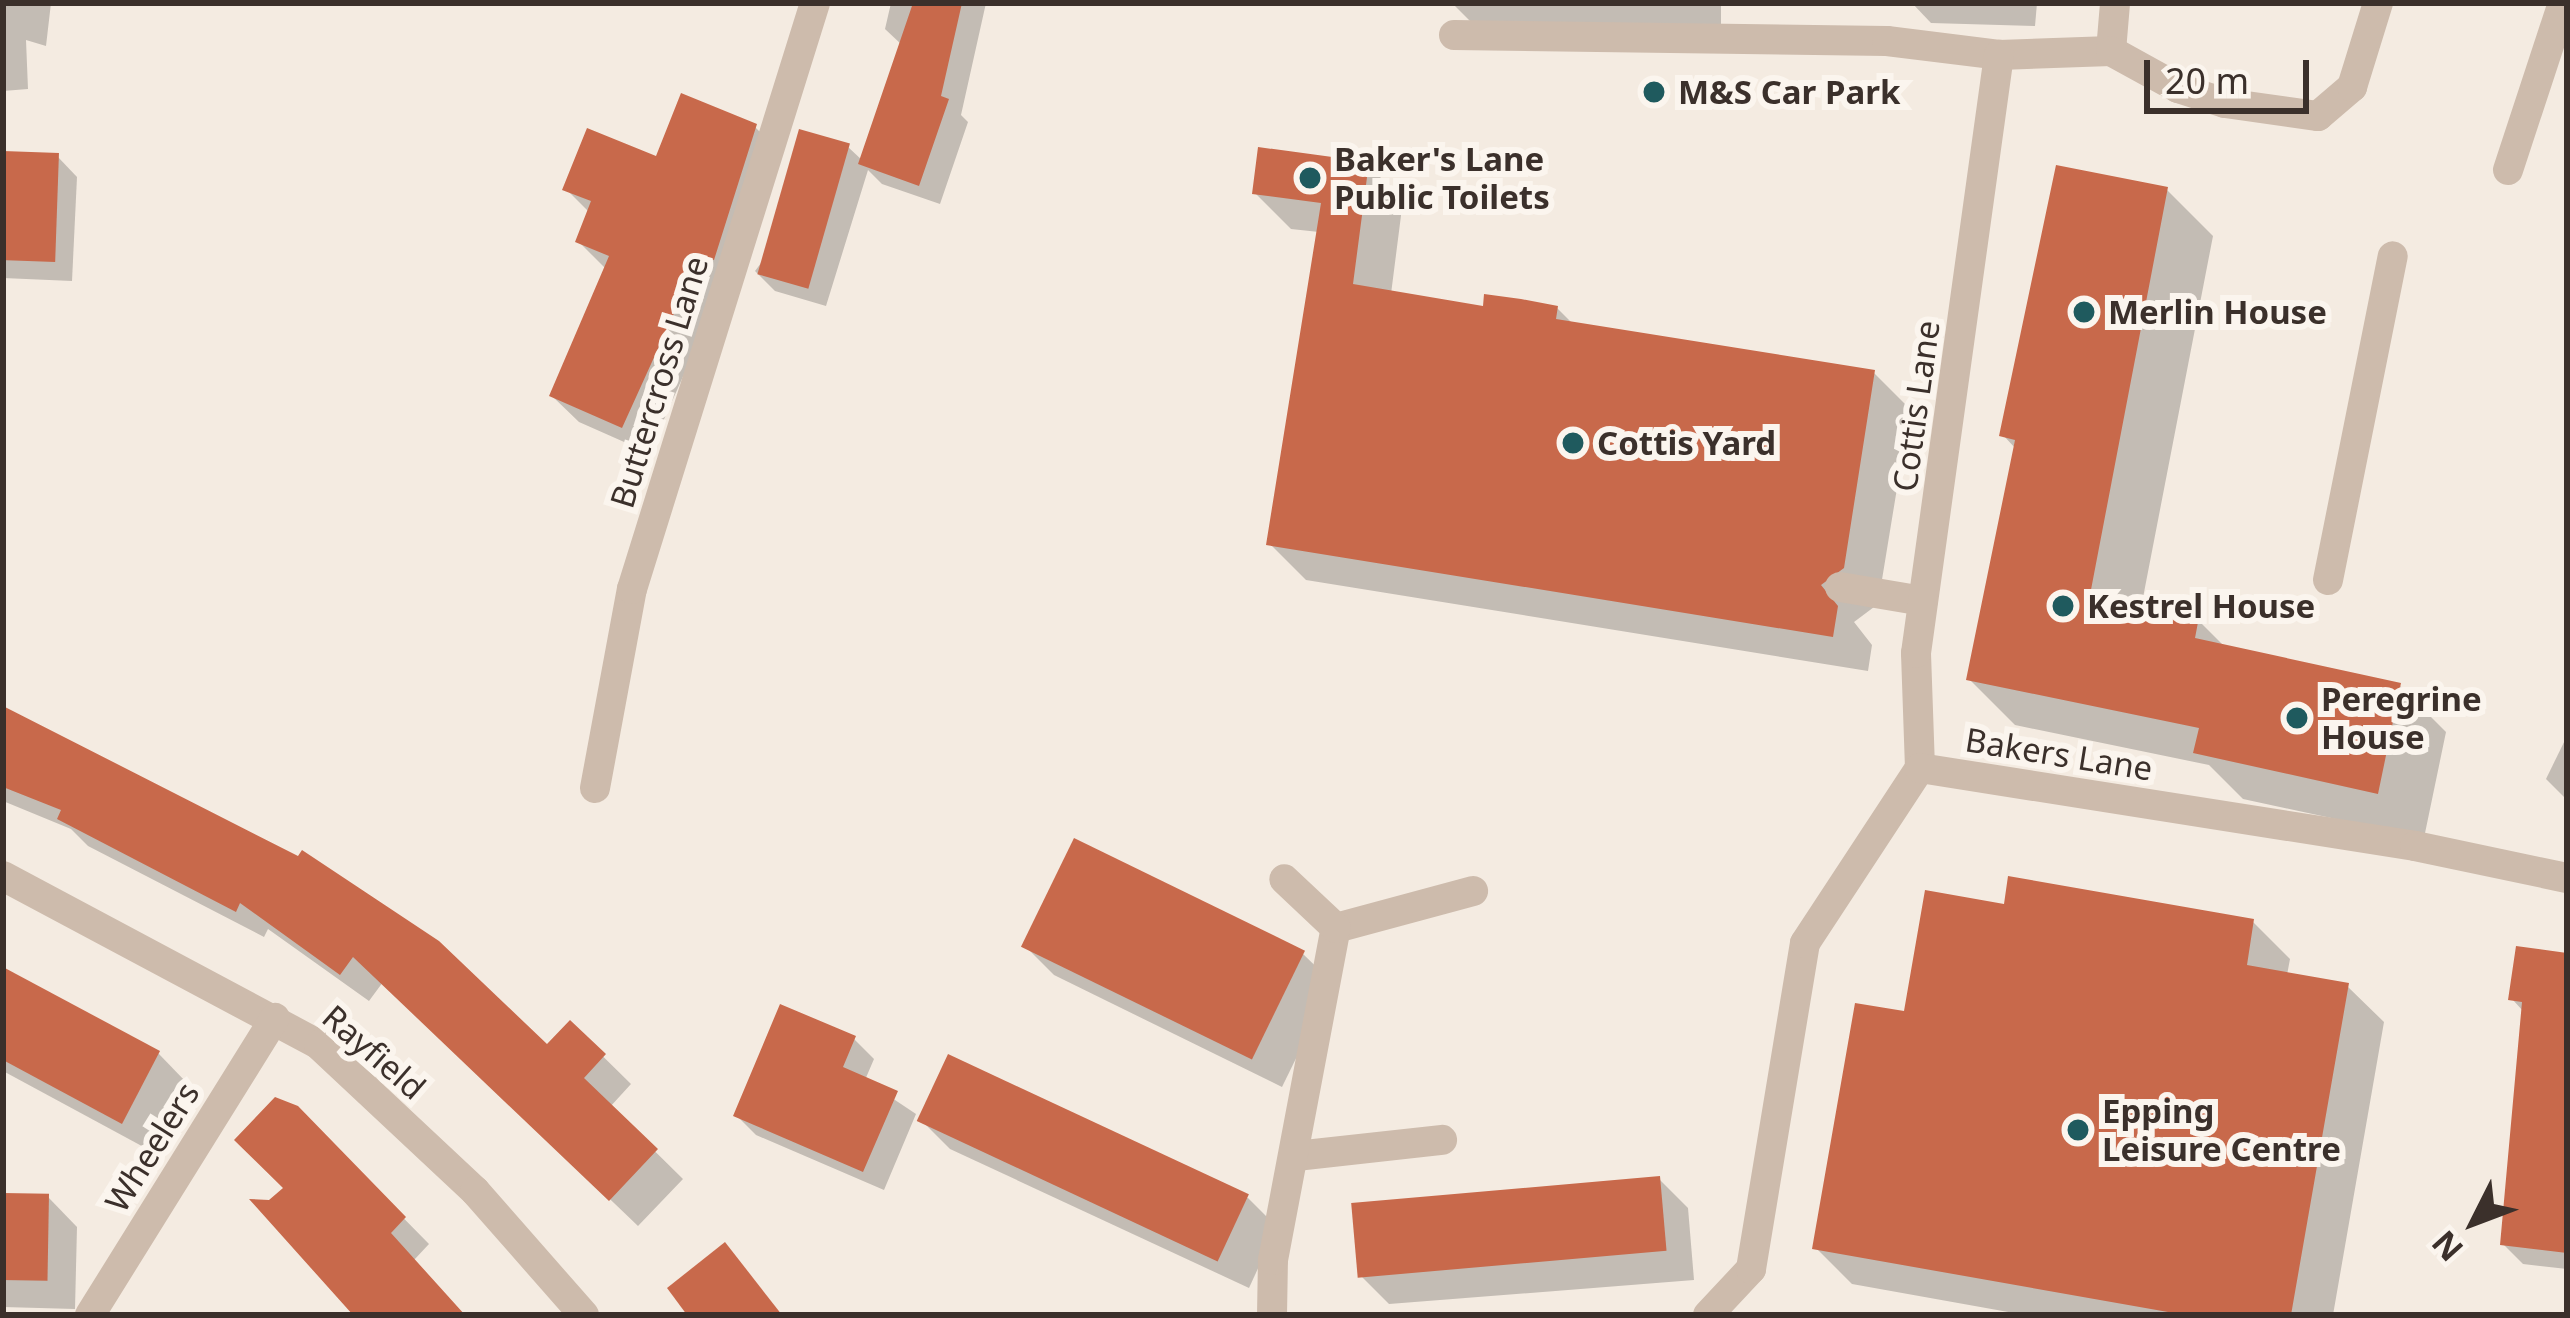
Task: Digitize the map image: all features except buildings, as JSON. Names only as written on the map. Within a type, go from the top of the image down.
[{"type":"street","name":"Buttercross Lane","points":[[595,788],[632,589],[815,3]]},
{"type":"street","points":[[2111,50],[2114,3]]},
{"type":"street","points":[[1454,34],[1887,41],[1999,55],[2111,50],[2178,88],[2224,103],[2318,116],[2352,87],[2378,3]]},
{"type":"street","points":[[2508,170],[2563,3]]},
{"type":"street","name":"Cottis Lane","points":[[1920,768],[1916,653],[1999,55]]},
{"type":"street","points":[[2328,580],[2393,256]]},
{"type":"street","points":[[1840,587],[1923,601]]},
{"type":"street","name":"Bakers Lane","points":[[1708,1315],[1751,1269],[1805,944],[1920,768],[2415,846],[2567,878]]},
{"type":"street","name":"Rayfield","points":[[3,876],[275,1018],[319,1046],[475,1191],[584,1315]]},
{"type":"street","points":[[1284,879],[1336,928]]},
{"type":"street","points":[[1336,928],[1473,891]]},
{"type":"street","points":[[1272,1315],[1274,1260],[1336,928]]},
{"type":"street","name":"Wheelers","points":[[90,1315],[275,1018]]},
{"type":"street","points":[[1296,1156],[1442,1140]]},
{"type":"place","name":"M&S Car Park","points":[[1654,92]]},
{"type":"place","name":"Baker's Lane Public Toilets","points":[[1310,178]]},
{"type":"place","name":"Merlin House","points":[[2084,312]]},
{"type":"place","name":"Cottis Yard","points":[[1573,443]]},
{"type":"place","name":"Kestrel House","points":[[2063,606]]},
{"type":"place","name":"Peregrine House","points":[[2297,718]]},
{"type":"place","name":"Epping Leisure Centre","points":[[2078,1130]]}]
